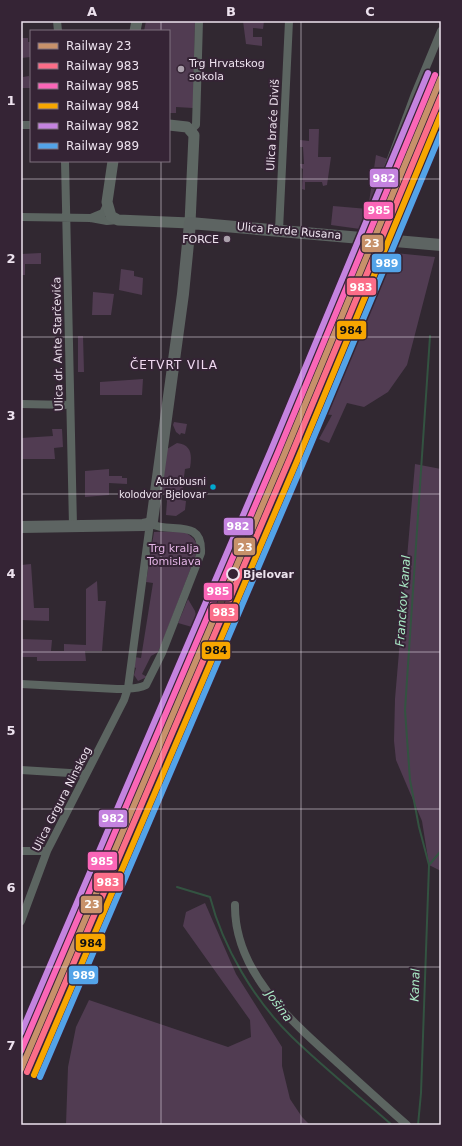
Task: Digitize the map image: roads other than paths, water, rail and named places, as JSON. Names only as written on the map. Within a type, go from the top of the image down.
[{"type":"main road","points":[[21,527],[143,525],[150,523],[155,509],[183,294],[191,218],[195,138],[191,130],[184,126],[170,125]]},
{"type":"main road","points":[[113,162],[107,205],[111,216],[118,220]]},
{"type":"main road","name":"Ulica Ferde Rusana","points":[[118,220],[191,218],[208,224],[441,245]]},
{"type":"street","points":[[191,130],[196,125],[199,21]]},
{"type":"street","name":"Ulica braće Diviš","points":[[279,230],[289,21]]},
{"type":"street","points":[[362,238],[414,94],[441,31]]},
{"type":"street","name":"Ulica dr. Ante Starčevića","points":[[65,162],[73,526]]},
{"type":"street","points":[[91,218],[103,213],[107,205]]},
{"type":"street","name":"Ulica Ferde Rusana","points":[[21,217],[91,218],[101,221],[118,220]]},
{"type":"street","points":[[21,404],[70,405]]},
{"type":"street","points":[[21,684],[128,688],[141,687],[150,680],[201,553],[200,540],[191,530],[184,528],[158,527],[150,523],[128,688]]},
{"type":"street","name":"Ulica Grgura Ninskog","points":[[21,921],[47,851],[128,688]]},
{"type":"street","points":[[21,770],[86,774]]},
{"type":"street","points":[[21,851],[47,851]]},
{"type":"street","points":[[234,905],[234,923],[241,946],[258,979],[295,1024],[407,1125]]},
{"type":"waterway","name":"Franckov kanal","points":[[429,865],[419,827],[410,780],[405,710],[430,336]]},
{"type":"waterway","name":"Kanal","points":[[418,1125],[421,1093],[429,865],[441,851]]},
{"type":"waterway","name":"Jošina","points":[[177,887],[210,897],[223,935],[232,954],[242,973],[265,1007],[292,1037],[392,1125]]},
{"type":"rail line","name":"982","points":[[21,1033],[271,450],[428,73]]},
{"type":"rail line","name":"985","points":[[21,1051],[278,452],[435,75]]},
{"type":"rail line","name":"23","points":[[21,1069],[284,455],[441,78]]},
{"type":"rail line","name":"983","points":[[27,1072],[290,458],[441,96]]},
{"type":"rail line","name":"984","points":[[34,1075],[297,461],[441,114]]},
{"type":"rail line","name":"989","points":[[40,1077],[303,463],[441,133]]},
{"type":"place","name":"Trg Hrvatskog sokola","points":[[181,69]]},
{"type":"place","name":"FORCE","points":[[227,239]]},
{"type":"place","name":"Autobusni kolodvor Bjelovar","points":[[213,487]]},
{"type":"place","name":"Bjelovar","points":[[233,574]]},
{"type":"district","name":"ČETVRT VILA","points":[[174,365]]},
{"type":"park label","name":"Trg kralja Tomislava","points":[[174,554]]}]
